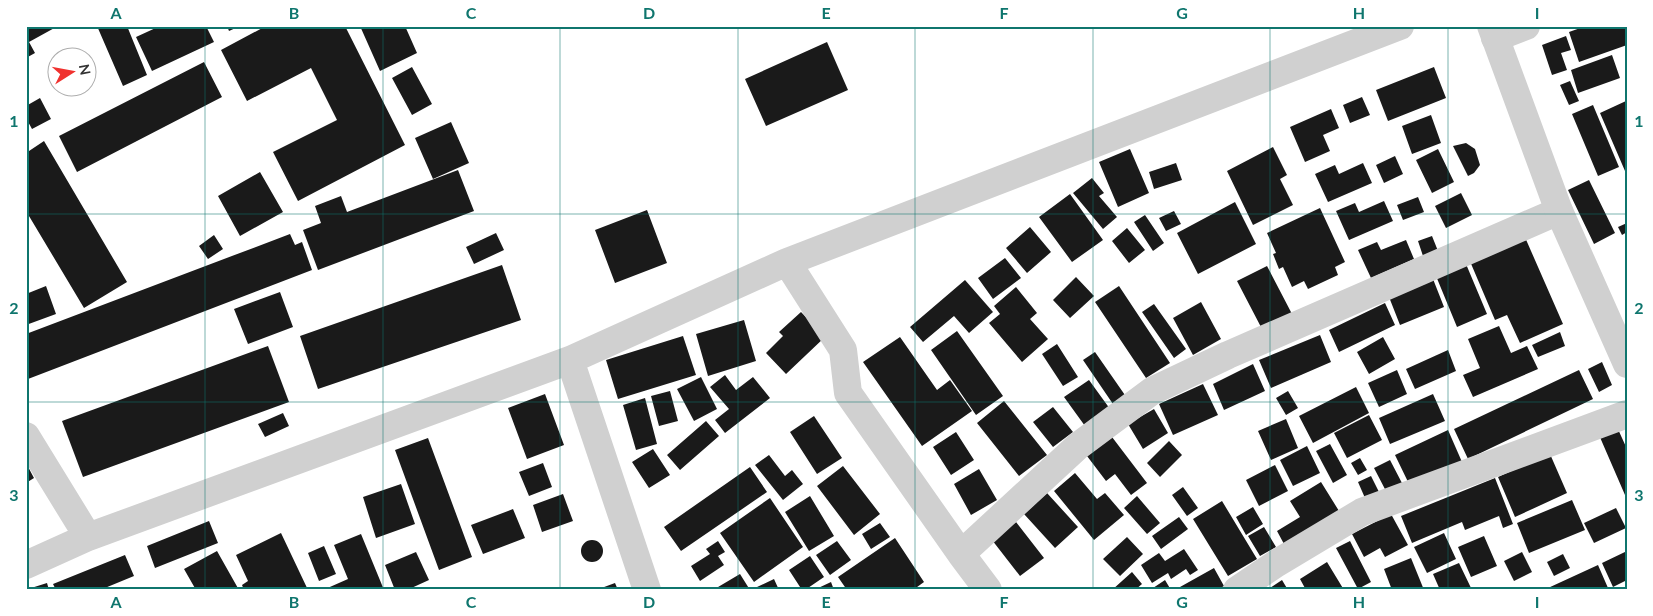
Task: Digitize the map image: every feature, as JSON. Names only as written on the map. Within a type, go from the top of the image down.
[{"type":"street","points":[[26,565],[88,537],[570,360],[788,262],[1400,26]]},
{"type":"street","points":[[1526,26],[1493,32],[1559,211],[1627,364]]},
{"type":"street","points":[[960,554],[1078,446],[1152,391],[1228,355],[1559,211]]},
{"type":"street","points":[[788,262],[843,350],[848,393],[960,554],[988,590]]},
{"type":"street","points":[[570,360],[647,590]]},
{"type":"street","points":[[1237,590],[1277,563],[1362,512],[1627,414]]},
{"type":"street","points":[[26,436],[88,537]]},
{"type":"building","points":[[26,26],[58,26],[29,42],[35,53],[26,58]]},
{"type":"building","points":[[97,26],[127,26],[147,75],[123,86]]},
{"type":"building","points":[[160,26],[206,26],[214,42],[152,71],[136,37]]},
{"type":"building","points":[[227,26],[240,26],[229,31]]},
{"type":"building","points":[[266,26],[345,26],[405,145],[298,201],[273,152],[337,120],[311,68],[247,101],[221,50]]},
{"type":"building","points":[[360,26],[405,26],[417,53],[380,71]]},
{"type":"building","points":[[1586,26],[1627,26],[1627,45],[1579,62],[1569,32]]},
{"type":"building","points":[[1566,36],[1571,50],[1561,53],[1567,70],[1552,75],[1542,45]]},
{"type":"building","points":[[827,42],[848,90],[766,126],[745,79]]},
{"type":"building","points":[[1612,55],[1620,78],[1578,93],[1571,70]]},
{"type":"building","points":[[204,62],[222,97],[77,172],[59,136]]},
{"type":"building","points":[[412,67],[432,104],[412,115],[392,78]]},
{"type":"building","points":[[1434,67],[1446,98],[1388,121],[1376,90]]},
{"type":"building","points":[[1570,81],[1579,101],[1569,105],[1560,85]]},
{"type":"building","points":[[1362,97],[1370,115],[1350,123],[1343,105]]},
{"type":"building","points":[[40,98],[51,119],[32,129],[26,118],[26,106]]},
{"type":"building","points":[[1626,101],[1627,171],[1625,171],[1600,113]]},
{"type":"building","points":[[1593,105],[1619,167],[1598,176],[1572,114]]},
{"type":"building","points":[[1331,109],[1339,128],[1323,135],[1330,151],[1305,162],[1290,127]]},
{"type":"building","points":[[1431,115],[1441,143],[1412,154],[1402,126]]},
{"type":"building","points":[[451,122],[469,163],[433,179],[415,138]]},
{"type":"building","points":[[44,141],[127,282],[84,308],[26,211],[26,153]]},
{"type":"building","points":[[1466,143],[1475,149],[1480,165],[1474,173],[1468,176],[1453,146]]},
{"type":"building","points":[[1273,147],[1287,175],[1280,179],[1293,205],[1253,225],[1227,171]]},
{"type":"building","points":[[1130,149],[1149,193],[1118,207],[1099,162]]},
{"type":"building","points":[[1438,149],[1454,182],[1432,193],[1416,160]]},
{"type":"building","points":[[1395,156],[1403,174],[1384,183],[1376,165]]},
{"type":"building","points":[[1176,163],[1182,180],[1154,189],[1149,172]]},
{"type":"building","points":[[1363,163],[1372,183],[1328,202],[1315,174],[1335,165],[1339,174]]},
{"type":"building","points":[[458,170],[474,211],[318,270],[303,230],[321,223],[315,206],[341,196],[347,212]]},
{"type":"building","points":[[260,172],[283,212],[240,236],[218,196]]},
{"type":"building","points":[[1092,178],[1104,193],[1099,196],[1117,217],[1103,229],[1073,193]]},
{"type":"building","points":[[1589,180],[1615,233],[1594,244],[1568,190]]},
{"type":"building","points":[[1461,193],[1472,215],[1446,228],[1435,206]]},
{"type":"building","points":[[1070,194],[1103,240],[1072,262],[1039,217]]},
{"type":"building","points":[[1418,197],[1424,212],[1403,220],[1397,205]]},
{"type":"building","points":[[1384,201],[1393,221],[1349,240],[1336,211],[1355,203],[1359,212]]},
{"type":"building","points":[[1235,202],[1256,244],[1198,274],[1177,233]]},
{"type":"building","points":[[1320,208],[1345,262],[1335,267],[1338,275],[1308,289],[1304,281],[1292,287],[1283,267],[1279,269],[1273,254],[1276,253],[1267,233]]},
{"type":"building","points":[[647,210],[667,263],[615,283],[595,230]]},
{"type":"building","points":[[1174,211],[1181,224],[1166,231],[1159,218]]},
{"type":"building","points":[[1145,215],[1164,243],[1153,251],[1134,222]]},
{"type":"building","points":[[1627,223],[1627,232],[1622,235],[1618,227]]},
{"type":"building","points":[[1030,227],[1051,252],[1027,273],[1006,248]]},
{"type":"building","points":[[1127,228],[1145,250],[1129,263],[1112,241]]},
{"type":"building","points":[[496,233],[504,250],[474,264],[466,247]]},
{"type":"building","points":[[290,234],[295,245],[302,242],[312,270],[28,379],[26,375],[26,334]]},
{"type":"building","points":[[214,235],[223,249],[208,259],[199,246]]},
{"type":"building","points":[[1524,235],[1563,324],[1520,343],[1507,315],[1495,320],[1469,259]]},
{"type":"building","points":[[1432,236],[1438,251],[1423,256],[1418,241]]},
{"type":"building","points":[[1406,240],[1414,259],[1371,278],[1358,250],[1377,242],[1381,250]]},
{"type":"building","points":[[1005,258],[1021,278],[993,299],[978,278]]},
{"type":"building","points":[[1466,264],[1487,314],[1457,327],[1436,276]]},
{"type":"building","points":[[502,265],[521,320],[318,389],[300,336]]},
{"type":"building","points":[[1267,266],[1292,314],[1262,329],[1237,281]]},
{"type":"building","points":[[1076,277],[1094,296],[1070,318],[1053,300]]},
{"type":"building","points":[[1433,279],[1444,307],[1400,325],[1389,297]]},
{"type":"building","points":[[965,280],[993,312],[969,333],[954,316],[923,342],[910,327]]},
{"type":"building","points":[[46,286],[56,314],[26,325],[26,294]]},
{"type":"building","points":[[1119,286],[1170,363],[1146,378],[1095,302]]},
{"type":"building","points":[[1016,287],[1037,313],[1030,319],[1048,339],[1022,362],[989,323],[1000,314],[994,306]]},
{"type":"building","points":[[280,292],[293,327],[248,344],[234,309]]},
{"type":"building","points":[[1201,302],[1221,339],[1193,355],[1173,318]]},
{"type":"building","points":[[1385,303],[1395,325],[1339,352],[1329,330]]},
{"type":"building","points":[[1154,304],[1186,349],[1174,358],[1142,312]]},
{"type":"building","points":[[801,312],[825,337],[786,374],[766,353],[783,336],[779,332]]},
{"type":"building","points":[[744,320],[756,361],[708,376],[696,334]]},
{"type":"building","points":[[1499,326],[1511,353],[1527,346],[1538,369],[1473,397],[1463,375],[1480,368],[1468,339]]},
{"type":"building","points":[[957,331],[1003,396],[976,415],[931,350]]},
{"type":"building","points":[[1560,332],[1565,346],[1538,357],[1532,345]]},
{"type":"building","points":[[1320,335],[1331,362],[1271,388],[1259,360]]},
{"type":"building","points":[[683,336],[696,375],[618,399],[606,360]]},
{"type":"building","points":[[900,337],[937,390],[950,380],[972,411],[922,446],[863,362]]},
{"type":"building","points":[[1383,337],[1395,359],[1369,374],[1357,352]]},
{"type":"building","points":[[1057,344],[1078,377],[1063,386],[1042,354]]},
{"type":"building","points":[[268,346],[289,402],[83,477],[62,421]]},
{"type":"building","points":[[1448,350],[1456,371],[1415,389],[1406,369]]},
{"type":"building","points":[[1095,352],[1127,398],[1115,407],[1083,360]]},
{"type":"building","points":[[1602,362],[1612,385],[1599,392],[1588,369]]},
{"type":"building","points":[[1253,364],[1265,391],[1224,410],[1213,384]]},
{"type":"building","points":[[1397,370],[1407,394],[1379,407],[1368,383]]},
{"type":"building","points":[[1579,370],[1593,399],[1468,459],[1454,429]]},
{"type":"building","points":[[725,375],[736,390],[753,377],[770,398],[725,433],[715,420],[729,409],[710,387]]},
{"type":"building","points":[[701,377],[717,409],[694,421],[677,389]]},
{"type":"building","points":[[1089,380],[1110,409],[1085,426],[1064,397]]},
{"type":"building","points":[[1203,384],[1218,415],[1173,435],[1159,404]]},
{"type":"building","points":[[1356,387],[1369,413],[1313,443],[1299,416]]},
{"type":"building","points":[[670,391],[678,421],[659,426],[651,396]]},
{"type":"building","points":[[1288,391],[1298,408],[1286,415],[1276,398]]},
{"type":"building","points":[[545,394],[564,445],[527,459],[508,408]]},
{"type":"building","points":[[1433,394],[1445,421],[1390,444],[1379,418]]},
{"type":"building","points":[[645,398],[657,444],[636,450],[623,405]]},
{"type":"building","points":[[1004,401],[1047,455],[1019,476],[977,423]]},
{"type":"building","points":[[1053,407],[1073,432],[1053,447],[1033,422]]},
{"type":"building","points":[[1154,409],[1168,433],[1143,449],[1128,424]]},
{"type":"building","points":[[283,413],[289,426],[265,437],[258,424]]},
{"type":"building","points":[[1369,415],[1382,440],[1347,458],[1334,433]]},
{"type":"building","points":[[814,416],[842,458],[817,474],[790,432]]},
{"type":"building","points":[[1286,419],[1298,448],[1271,460],[1258,431]]},
{"type":"building","points":[[706,421],[719,436],[680,470],[667,455]]},
{"type":"building","points":[[1617,427],[1627,449],[1627,494],[1625,495],[1599,435]]},
{"type":"building","points":[[1448,430],[1462,462],[1410,486],[1395,455]]},
{"type":"building","points":[[956,432],[974,460],[951,475],[933,447]]},
{"type":"building","points":[[1112,437],[1147,483],[1131,495],[1115,474],[1106,481],[1087,456]]},
{"type":"building","points":[[428,438],[472,557],[439,570],[395,450]]},
{"type":"building","points":[[1169,441],[1182,455],[1160,477],[1147,463]]},
{"type":"building","points":[[1330,444],[1347,475],[1333,483],[1316,451]]},
{"type":"building","points":[[1307,446],[1320,473],[1293,486],[1280,460]]},
{"type":"building","points":[[653,449],[670,475],[649,488],[632,462]]},
{"type":"building","points":[[1550,454],[1567,493],[1515,517],[1498,477]]},
{"type":"building","points":[[769,455],[785,476],[792,470],[803,484],[783,500],[755,465]]},
{"type":"building","points":[[1360,458],[1367,470],[1358,475],[1351,463]]},
{"type":"building","points":[[1390,460],[1403,485],[1387,493],[1374,468]]},
{"type":"building","points":[[26,463],[34,478],[26,483]]},
{"type":"building","points":[[543,463],[552,487],[529,496],[519,472]]},
{"type":"building","points":[[1275,465],[1288,491],[1259,506],[1246,480]]},
{"type":"building","points":[[843,466],[880,514],[854,535],[817,486]]},
{"type":"building","points":[[750,467],[767,492],[681,551],[664,527]]},
{"type":"building","points":[[979,469],[997,500],[971,515],[954,484]]},
{"type":"building","points":[[1075,473],[1097,499],[1105,493],[1124,515],[1094,540],[1054,491]]},
{"type":"building","points":[[1371,476],[1379,492],[1365,498],[1358,482]]},
{"type":"building","points":[[1495,478],[1513,524],[1503,528],[1499,516],[1465,530],[1462,522],[1412,543],[1401,516]]},
{"type":"building","points":[[1321,482],[1339,511],[1284,544],[1277,531],[1300,517],[1290,501]]},
{"type":"building","points":[[401,484],[415,524],[376,538],[363,497]]},
{"type":"building","points":[[1183,487],[1198,508],[1187,516],[1172,495]]},
{"type":"building","points":[[1047,493],[1078,527],[1055,548],[1024,514]]},
{"type":"building","points":[[563,494],[573,521],[542,532],[533,505]]},
{"type":"building","points":[[810,496],[834,536],[809,551],[785,512]]},
{"type":"building","points":[[1137,496],[1160,523],[1147,534],[1124,508]]},
{"type":"building","points":[[770,498],[803,547],[754,582],[720,533]]},
{"type":"building","points":[[1572,500],[1585,530],[1529,553],[1517,523]]},
{"type":"building","points":[[1222,501],[1257,559],[1228,576],[1193,519]]},
{"type":"building","points":[[1253,507],[1263,524],[1246,535],[1236,517]]},
{"type":"building","points":[[1616,508],[1626,528],[1594,543],[1584,523]]},
{"type":"building","points":[[513,509],[525,538],[483,554],[471,525]]},
{"type":"building","points":[[1391,514],[1408,545],[1385,557],[1380,548],[1364,557],[1352,534]]},
{"type":"building","points":[[1179,517],[1188,529],[1161,549],[1152,536]]},
{"type":"building","points":[[209,521],[218,543],[155,568],[147,546]]},
{"type":"building","points":[[1016,522],[1044,558],[1020,576],[992,540]]},
{"type":"building","points":[[880,523],[890,537],[871,549],[862,534]]},
{"type":"building","points":[[1264,527],[1276,547],[1260,556],[1248,536]]},
{"type":"building","points":[[281,533],[308,590],[244,590],[242,585],[248,581],[236,555]]},
{"type":"building","points":[[1444,533],[1456,559],[1427,573],[1414,547]]},
{"type":"building","points":[[361,534],[384,590],[323,590],[348,579],[334,545]]},
{"type":"building","points":[[1484,536],[1497,566],[1471,577],[1458,547]]},
{"type":"building","points":[[1127,537],[1143,554],[1120,576],[1103,559]]},
{"type":"building","points":[[895,538],[924,582],[913,590],[847,590],[838,577]]},
{"type":"building","points":[[592,540],[600,543],[603,551],[600,559],[592,562],[584,559],[581,551],[584,543]]},
{"type":"building","points":[[718,541],[725,552],[718,556],[724,565],[700,581],[691,566],[710,554],[706,549]]},
{"type":"building","points":[[837,541],[851,560],[830,575],[816,555]]},
{"type":"building","points":[[1350,541],[1371,582],[1358,589],[1336,548]]},
{"type":"building","points":[[324,546],[336,574],[319,581],[308,553]]},
{"type":"building","points":[[1184,549],[1198,570],[1190,575],[1186,569],[1171,579],[1168,573],[1152,583],[1141,565],[1159,553],[1165,561]]},
{"type":"building","points":[[217,551],[239,590],[196,590],[184,569]]},
{"type":"building","points":[[1627,551],[1627,580],[1613,587],[1602,563]]},
{"type":"building","points":[[416,552],[429,580],[407,590],[395,590],[385,565]]},
{"type":"building","points":[[1522,552],[1532,572],[1514,581],[1504,561]]},
{"type":"building","points":[[1563,554],[1570,568],[1554,576],[1547,562]]},
{"type":"building","points":[[125,555],[134,576],[100,590],[56,590],[53,584]]},
{"type":"building","points":[[810,556],[824,577],[805,590],[802,590],[789,570]]},
{"type":"building","points":[[1411,558],[1424,590],[1392,590],[1384,569]]},
{"type":"building","points":[[1327,562],[1344,590],[1306,590],[1300,579]]},
{"type":"building","points":[[1459,563],[1472,590],[1440,590],[1433,574]]},
{"type":"building","points":[[1598,565],[1608,588],[1603,590],[1549,590],[1548,588]]},
{"type":"building","points":[[1214,568],[1224,586],[1217,590],[1182,590],[1180,587]]},
{"type":"building","points":[[1132,572],[1142,584],[1135,590],[1112,590]]},
{"type":"building","points":[[740,574],[750,590],[713,590]]},
{"type":"building","points":[[774,579],[779,590],[759,590],[757,587]]},
{"type":"building","points":[[1165,580],[1171,590],[1150,590]]},
{"type":"building","points":[[1282,580],[1288,590],[1267,590]]},
{"type":"building","points":[[831,582],[834,590],[814,590]]},
{"type":"building","points":[[47,583],[49,590],[28,590],[28,589]]},
{"type":"building","points":[[615,583],[618,590],[596,590]]}]
